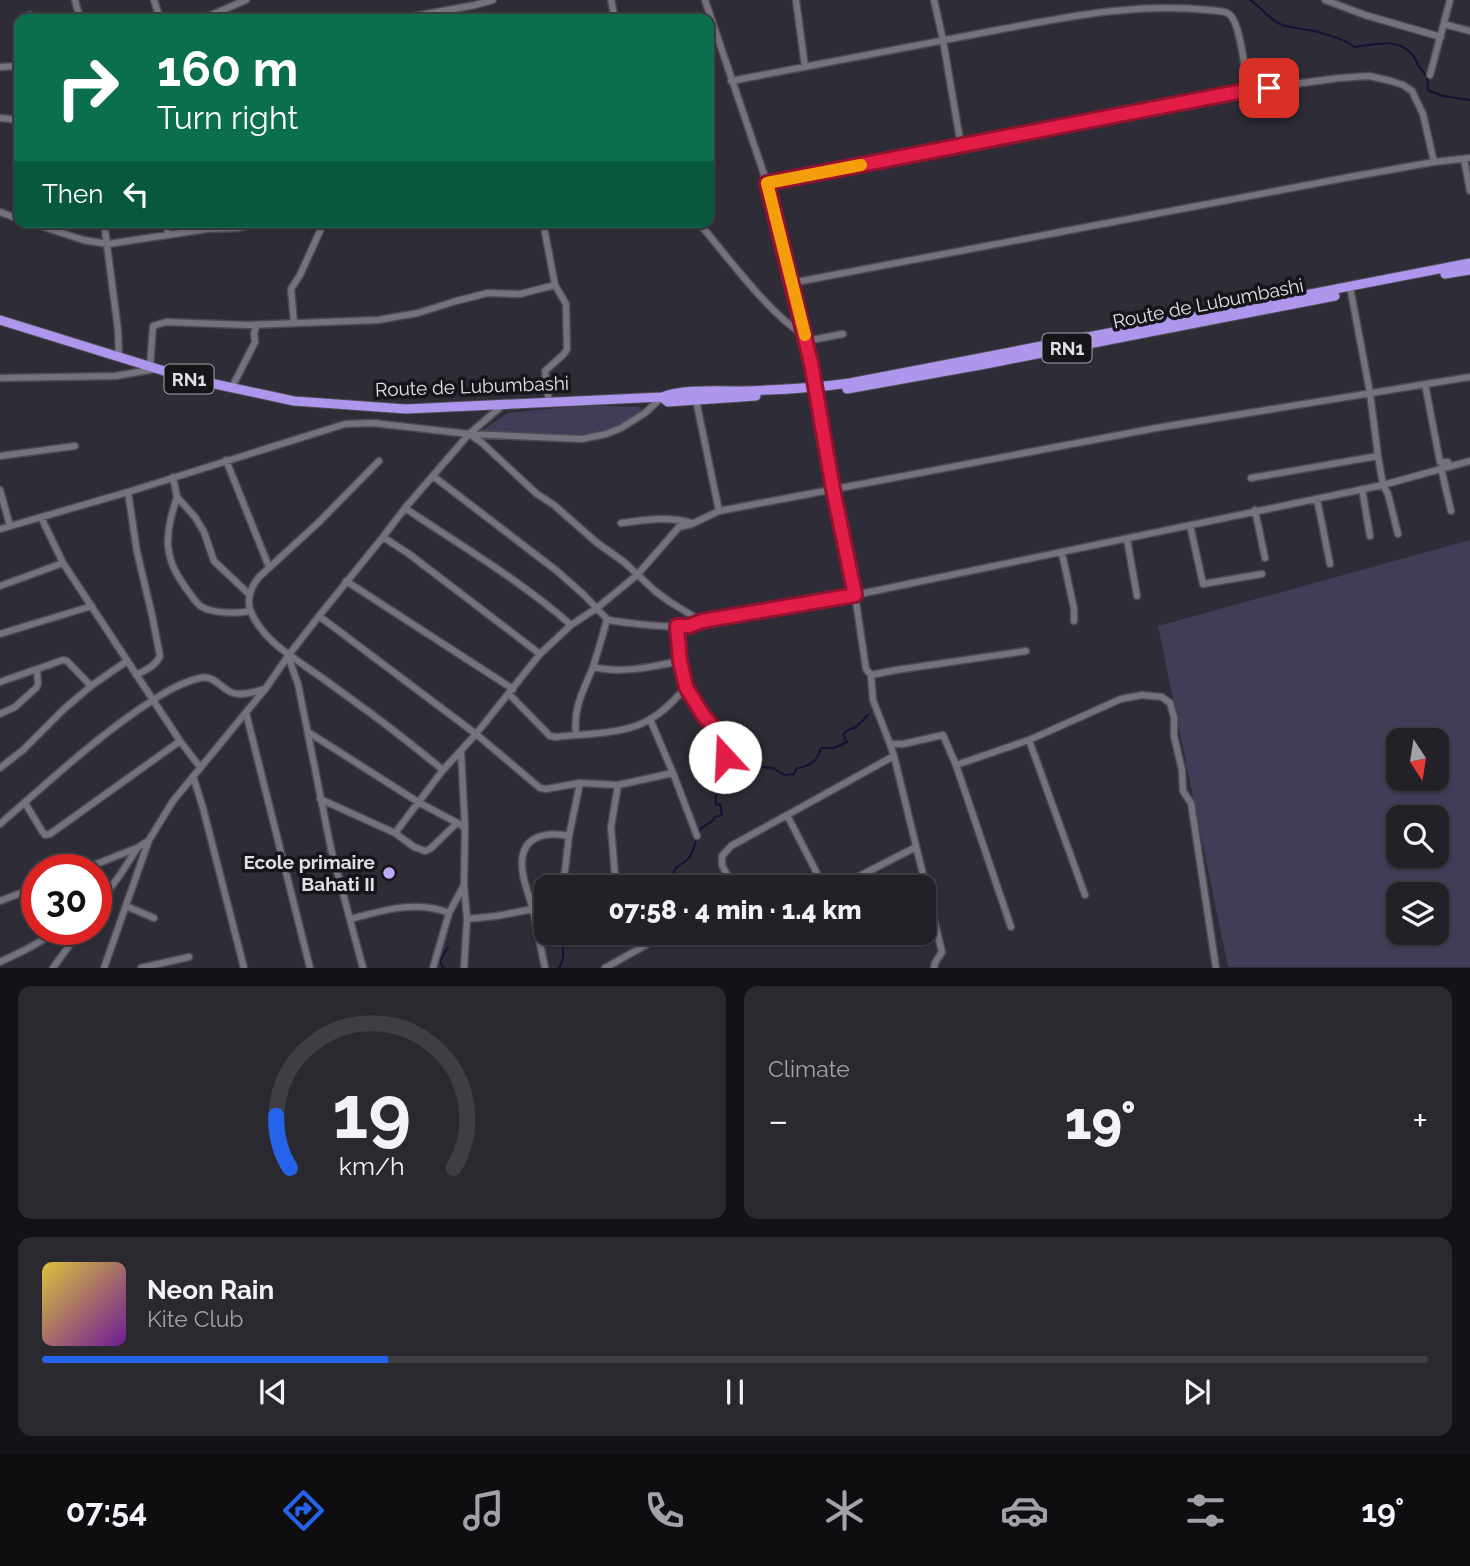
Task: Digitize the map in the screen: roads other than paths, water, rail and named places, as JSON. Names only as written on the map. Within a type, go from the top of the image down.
[{"type":"highway","name":"Route de Lubumbashi","points":[[1351,290],[1470,263]]},
{"type":"highway","name":"Route de Lubumbashi","points":[[662,397],[668,402],[816,391],[1470,270]]},
{"type":"highway","name":"Route de Lubumbashi","points":[[0,320],[187,378],[294,401],[342,406],[406,410],[662,397],[669,394],[816,391]]},
{"type":"street","points":[[214,14],[246,0]]},
{"type":"street","points":[[426,14],[492,0]]},
{"type":"street","points":[[796,0],[805,67]]},
{"type":"street","points":[[934,0],[961,146]]},
{"type":"street","points":[[1325,0],[1365,15],[1441,37]]},
{"type":"street","points":[[1430,75],[1450,0]]},
{"type":"street","points":[[731,81],[1044,22],[1152,8],[1197,9],[1231,15],[1238,30],[1248,90]]},
{"type":"street","points":[[1444,24],[1470,31]]},
{"type":"street","points":[[714,28],[767,183],[805,338],[855,595],[866,669],[871,675],[873,700],[894,756],[942,952],[934,968]]},
{"type":"street","points":[[767,183],[1248,90],[1369,76],[1403,85],[1412,91],[1423,114],[1434,162]]},
{"type":"street","points":[[791,283],[1434,162],[1467,158],[1470,191]]},
{"type":"street","points":[[47,228],[83,240],[107,244],[214,228],[237,228]]},
{"type":"street","points":[[105,228],[119,357]]},
{"type":"street","points":[[167,228],[168,235]]},
{"type":"street","points":[[294,323],[291,289],[321,228]]},
{"type":"street","points":[[544,228],[555,285],[566,304],[567,349],[545,371],[549,401]]},
{"type":"street","points":[[703,228],[771,307],[805,338],[843,334]]},
{"type":"street","points":[[0,378],[116,376],[154,368],[153,326],[166,322],[257,325],[378,320],[418,313],[488,293],[520,294],[555,285]]},
{"type":"street","points":[[1351,290],[1383,485],[1398,534]]},
{"type":"street","points":[[232,387],[255,342],[257,325]]},
{"type":"street","points":[[395,833],[443,770],[476,734],[540,654],[571,625],[597,608],[637,575],[679,527],[719,511],[833,489],[1156,428],[1470,377]]},
{"type":"street","points":[[1425,384],[1440,463],[1448,462],[1450,466]]},
{"type":"street","points":[[0,529],[128,492],[329,428],[358,422],[469,434],[582,439],[614,431],[635,421],[662,397]]},
{"type":"street","points":[[696,400],[719,511]]},
{"type":"street","points":[[104,968],[149,840],[173,801],[266,688],[288,656],[405,508],[469,434],[503,405]]},
{"type":"street","points":[[469,434],[537,494],[569,517],[670,602],[702,621]]},
{"type":"street","points":[[0,456],[75,446]]},
{"type":"street","points":[[1251,478],[1378,456]]},
{"type":"street","points":[[226,460],[269,567]]},
{"type":"street","points":[[379,461],[252,586],[250,611],[271,641],[288,656],[394,730],[443,770]]},
{"type":"street","points":[[433,476],[556,571],[607,619],[689,626],[702,621],[855,595],[1062,553],[1383,485],[1470,461]]},
{"type":"street","points":[[1441,468],[1451,511]]},
{"type":"street","points":[[173,477],[177,497],[170,519],[168,543],[172,564],[180,581],[204,609],[237,613],[250,611]]},
{"type":"street","points":[[1362,489],[1370,536]]},
{"type":"street","points":[[0,490],[10,526]]},
{"type":"street","points":[[128,492],[137,552],[160,656],[151,667],[136,675]]},
{"type":"street","points":[[177,497],[204,532],[214,561],[250,595]]},
{"type":"street","points":[[1317,499],[1330,564]]},
{"type":"street","points":[[405,508],[505,574],[571,625]]},
{"type":"street","points":[[1255,510],[1265,558]]},
{"type":"street","points":[[41,517],[64,563],[136,675],[200,767]]},
{"type":"street","points":[[621,523],[657,518],[692,523]]},
{"type":"street","points":[[1189,525],[1203,584],[1262,574]]},
{"type":"street","points":[[383,537],[540,654]]},
{"type":"street","points":[[1127,539],[1137,596]]},
{"type":"street","points":[[1062,553],[1074,621]]},
{"type":"street","points":[[0,586],[64,563]]},
{"type":"street","points":[[346,581],[511,691],[550,736],[618,730],[641,724],[686,687]]},
{"type":"street","points":[[0,634],[92,606]]},
{"type":"street","points":[[319,616],[476,734],[540,788],[580,783],[618,785],[673,773]]},
{"type":"street","points":[[576,735],[574,720],[579,698],[593,667],[607,619]]},
{"type":"street","points":[[677,626],[680,661],[686,687],[703,715],[730,748],[725,757],[707,763]]},
{"type":"street","points":[[871,675],[1026,651]]},
{"type":"street","points":[[288,656],[298,684],[331,849],[363,968]]},
{"type":"street","points":[[0,682],[59,661],[67,661],[91,686]]},
{"type":"street","points":[[0,768],[91,686],[127,661]]},
{"type":"street","points":[[593,667],[608,671],[647,668],[680,661]]},
{"type":"street","points":[[0,714],[15,707],[36,688],[37,671]]},
{"type":"street","points":[[0,824],[121,721],[153,699],[189,681],[206,677],[232,693],[241,694],[266,688]]},
{"type":"street","points":[[956,765],[1029,740],[1121,699],[1142,695],[1162,697],[1170,703],[1183,791],[1191,803],[1216,968]]},
{"type":"street","points":[[246,713],[310,968]]},
{"type":"street","points":[[650,719],[697,836]]},
{"type":"street","points":[[308,732],[465,829]]},
{"type":"street","points":[[890,744],[903,744],[943,735],[956,765],[1011,928]]},
{"type":"street","points":[[1029,740],[1085,895]]},
{"type":"street","points":[[25,803],[42,831],[46,835],[50,834],[180,741]]},
{"type":"street","points":[[461,751],[467,919],[464,968]]},
{"type":"street","points":[[727,875],[722,865],[722,856],[731,846],[894,756]]},
{"type":"street","points":[[193,776],[244,968]]},
{"type":"street","points":[[564,875],[580,783]]},
{"type":"street","points":[[615,875],[611,827],[618,785]]},
{"type":"street","points":[[320,800],[395,833],[414,847],[425,851],[457,822]]},
{"type":"street","points":[[787,815],[818,875]]},
{"type":"street","points":[[545,968],[522,859],[526,849],[538,836],[557,833],[569,836]]},
{"type":"street","points":[[112,858],[149,840]]},
{"type":"street","points":[[861,875],[916,847]]},
{"type":"street","points":[[112,886],[137,848]]},
{"type":"street","points":[[433,968],[449,913],[464,885]]},
{"type":"street","points":[[0,901],[21,893]]},
{"type":"street","points":[[126,906],[154,918]]},
{"type":"street","points":[[351,919],[379,911],[415,906],[436,908],[449,913]]},
{"type":"street","points":[[467,919],[533,908]]},
{"type":"street","points":[[0,962],[34,945]]},
{"type":"street","points":[[53,968],[70,945]]},
{"type":"street","points":[[605,968],[646,945]]},
{"type":"street","points":[[141,968],[189,957]]},
{"type":"waterway","points":[[1250,0],[1280,24],[1330,35],[1354,47],[1385,43],[1400,45],[1413,55],[1426,76],[1428,90],[1443,96],[1470,100]]},
{"type":"waterway","points":[[672,875],[692,853],[700,829],[722,815],[720,804],[716,805],[717,795],[721,790],[729,790],[734,785],[747,785],[748,773],[752,769],[773,768],[784,775],[794,774],[797,768],[813,762],[821,748],[834,748],[847,742],[843,734],[856,727],[868,715]]},
{"type":"waterway","points":[[559,968],[563,956],[562,945]]},
{"type":"waterway","points":[[443,968],[440,961],[448,947]]},
{"type":"place","name":"Ecole primaire Bahati II","points":[[389,873]]}]
